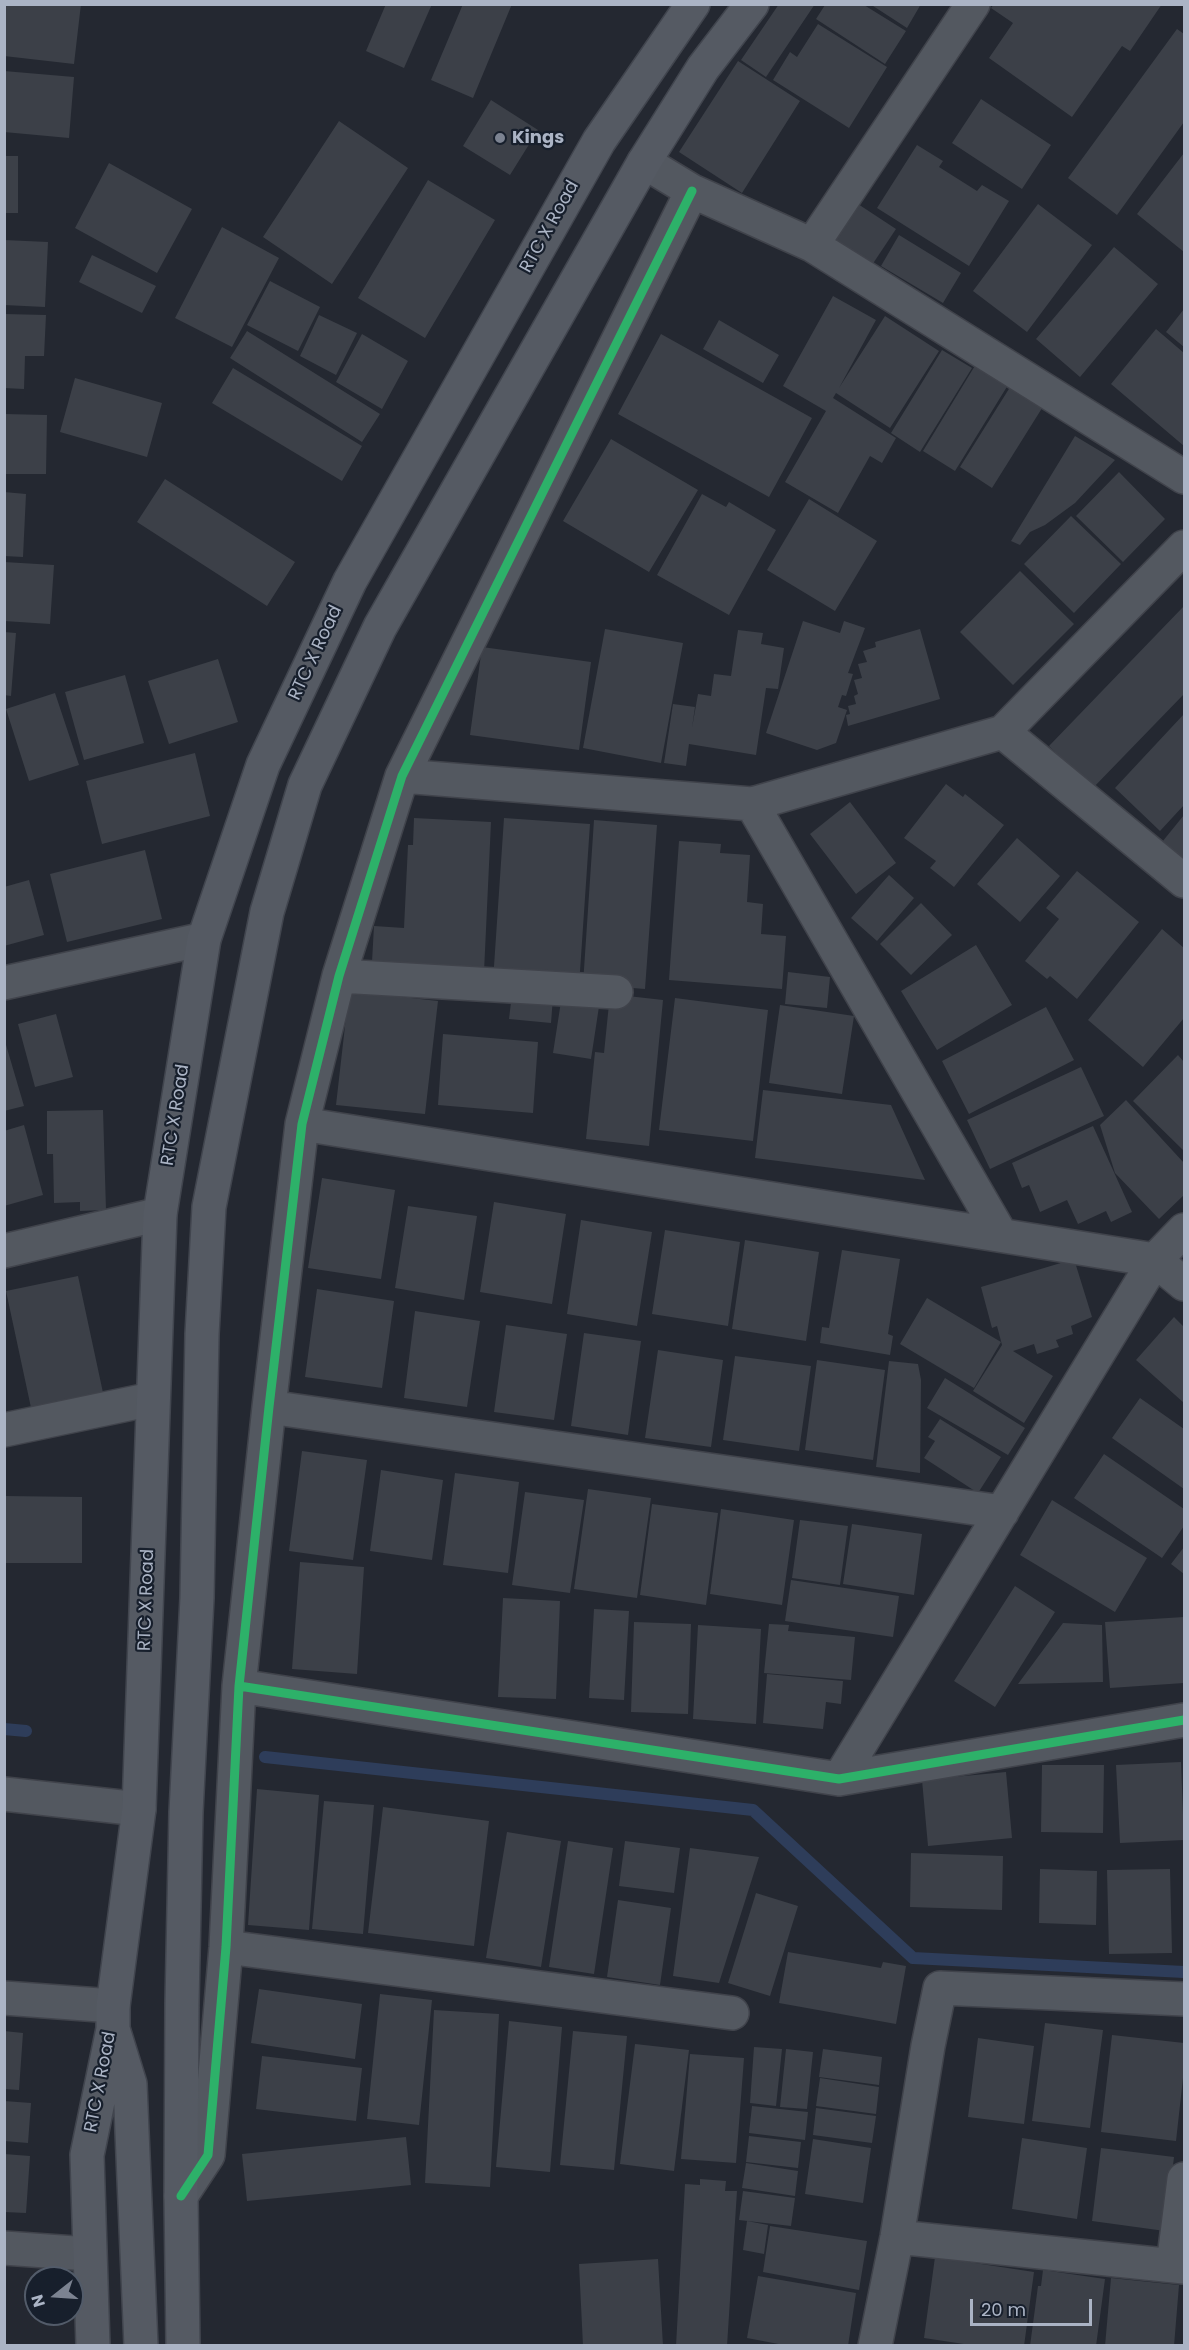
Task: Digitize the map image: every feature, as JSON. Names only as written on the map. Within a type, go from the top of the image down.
[{"type":"main road","name":"RTC X Road","points":[[93,2346],[87,2155],[113,2018],[139,1809],[160,1214],[204,939],[263,765],[350,581],[593,151],[693,4]]},
{"type":"main road","points":[[183,2346],[182,2003],[186,1812],[197,1598],[202,1334],[209,1207],[267,912],[305,785],[380,627],[644,162],[703,68],[752,4]]},
{"type":"main road","points":[[263,765],[305,785]]},
{"type":"main road","points":[[113,2018],[129,2084],[131,2106],[141,2346]]},
{"type":"street","points":[[812,245],[973,4]]},
{"type":"street","points":[[644,162],[692,190],[812,245],[1185,477]]},
{"type":"street","points":[[181,2196],[208,2155],[226,1947],[239,1686],[269,1407],[302,1124],[339,976],[402,776],[692,190]]},
{"type":"street","points":[[402,776],[752,804],[1003,732],[1185,547]]},
{"type":"street","points":[[1003,732],[1185,881]]},
{"type":"street","points":[[752,804],[1001,1235]]},
{"type":"street","points":[[4,983],[204,939]]},
{"type":"street","points":[[339,976],[616,992]]},
{"type":"street","points":[[302,1124],[1155,1260],[1185,1284]]},
{"type":"street","points":[[4,1251],[160,1214]]},
{"type":"street","points":[[839,1779],[1155,1260],[1185,1230]]},
{"type":"street","points":[[4,1430],[152,1399]]},
{"type":"street","points":[[269,1407],[1002,1512]]},
{"type":"street","points":[[239,1686],[839,1779],[1185,1720]]},
{"type":"street","points":[[4,1794],[139,1809]]},
{"type":"street","points":[[226,1947],[732,2013]]},
{"type":"street","points":[[875,2346],[897,2237],[928,2046],[940,1988],[1185,1998]]},
{"type":"street","points":[[4,1998],[113,2018]]},
{"type":"street","points":[[897,2237],[1179,2266],[1185,2180]]},
{"type":"street","points":[[4,2248],[89,2254]]},
{"type":"building","points":[[4,4],[81,4],[74,64],[4,56]]},
{"type":"building","points":[[386,4],[432,4],[404,68],[366,51]]},
{"type":"building","points":[[463,4],[512,4],[473,98],[431,80]]},
{"type":"building","points":[[779,4],[815,4],[766,77],[741,60]]},
{"type":"building","points":[[870,4],[921,4],[907,28]]},
{"type":"building","points":[[994,4],[1162,4],[1130,51],[1122,46],[1072,117],[989,58],[1013,23],[991,8]]},
{"type":"building","points":[[825,5],[864,5],[906,31],[885,64],[816,19]]},
{"type":"building","points":[[818,24],[887,67],[849,128],[773,80],[790,52],[797,57]]},
{"type":"building","points":[[1177,29],[1184,34],[1184,122],[1117,215],[1068,178]]},
{"type":"building","points":[[738,61],[800,101],[742,193],[679,152]]},
{"type":"building","points":[[4,71],[74,77],[69,138],[4,132]]},
{"type":"building","points":[[981,99],[1051,145],[1022,189],[952,143]]},
{"type":"building","name":"Kings","points":[[491,100],[538,130],[510,175],[463,146]]},
{"type":"building","points":[[339,121],[408,168],[332,284],[263,237]]},
{"type":"building","points":[[917,145],[943,161],[939,167],[977,191],[982,185],[1009,201],[969,266],[877,208]]},
{"type":"building","points":[[1184,153],[1184,252],[1137,214]]},
{"type":"building","points":[[4,156],[18,156],[18,213],[4,213]]},
{"type":"building","points":[[109,163],[192,209],[157,273],[75,228]]},
{"type":"building","points":[[428,180],[495,220],[425,338],[358,298]]},
{"type":"building","points":[[858,204],[896,229],[872,265],[834,240]]},
{"type":"building","points":[[1038,204],[1092,245],[1027,332],[973,291]]},
{"type":"building","points":[[222,227],[279,258],[232,347],[175,318]]},
{"type":"building","points":[[899,235],[961,273],[943,303],[881,266]]},
{"type":"building","points":[[4,240],[48,242],[45,307],[4,305]]},
{"type":"building","points":[[1114,247],[1158,284],[1080,377],[1036,339]]},
{"type":"building","points":[[92,255],[156,286],[142,313],[79,282]]},
{"type":"building","points":[[270,281],[320,307],[298,351],[247,325]]},
{"type":"building","points":[[833,296],[876,320],[839,388],[885,316],[939,351],[890,428],[836,393],[833,398],[896,438],[882,463],[870,456],[838,513],[785,482],[826,411],[783,386]]},
{"type":"building","points":[[1184,309],[1184,347],[1166,332]]},
{"type":"building","points":[[4,314],[46,315],[44,356],[25,356],[24,389],[4,388]]},
{"type":"building","points":[[319,315],[357,333],[336,375],[300,356]]},
{"type":"building","points":[[719,320],[779,355],[763,383],[703,349]]},
{"type":"building","points":[[1156,329],[1184,353],[1184,446],[1111,384]]},
{"type":"building","points":[[247,331],[380,414],[362,442],[230,358]]},
{"type":"building","points":[[362,334],[408,361],[382,409],[336,382]]},
{"type":"building","points":[[661,334],[812,418],[769,497],[618,414]]},
{"type":"building","points":[[942,350],[972,368],[920,452],[891,433]]},
{"type":"building","points":[[976,364],[1008,385],[955,471],[923,451]]},
{"type":"building","points":[[233,368],[362,446],[342,481],[212,403]]},
{"type":"building","points":[[75,378],[162,403],[147,457],[60,432]]},
{"type":"building","points":[[1012,384],[1044,405],[992,488],[960,467]]},
{"type":"building","points":[[4,414],[47,415],[46,474],[4,474]]},
{"type":"building","points":[[1075,436],[1115,460],[1075,503],[1045,525],[1030,532],[1020,545],[1011,541]]},
{"type":"building","points":[[611,439],[698,490],[649,572],[563,521]]},
{"type":"building","points":[[1119,472],[1165,519],[1123,562],[1076,516]]},
{"type":"building","points":[[165,479],[295,562],[267,606],[137,522]]},
{"type":"building","points":[[4,492],[26,494],[23,557],[4,556]]},
{"type":"building","points":[[702,494],[726,507],[729,502],[776,530],[729,615],[657,575]]},
{"type":"building","points":[[809,499],[877,541],[835,611],[767,570]]},
{"type":"building","points":[[1071,516],[1121,564],[1074,613],[1024,564]]},
{"type":"building","points":[[4,562],[54,565],[50,624],[4,621]]},
{"type":"building","points":[[1020,571],[1074,624],[1013,685],[960,632]]},
{"type":"building","points":[[1184,606],[1184,694],[1092,789],[1049,746]]},
{"type":"building","points":[[803,621],[840,633],[844,621],[865,628],[848,673],[853,674],[846,696],[842,695],[838,707],[847,710],[836,743],[817,750],[766,733]]},
{"type":"building","points":[[605,629],[683,643],[661,763],[583,748]]},
{"type":"building","points":[[920,629],[940,699],[848,726],[846,715],[850,714],[848,706],[856,704],[854,696],[858,694],[854,680],[862,678],[858,664],[867,662],[863,651],[876,647],[875,642]]},
{"type":"building","points":[[738,630],[763,633],[761,644],[784,648],[778,689],[766,688],[756,755],[689,744],[686,766],[664,763],[673,704],[695,707],[692,728],[698,694],[711,696],[714,674],[731,676]]},
{"type":"building","points":[[4,632],[16,633],[11,696],[4,695]]},
{"type":"building","points":[[482,647],[591,662],[579,750],[470,735]]},
{"type":"building","points":[[218,659],[238,722],[169,744],[148,681]]},
{"type":"building","points":[[125,675],[144,743],[84,760],[65,692]]},
{"type":"building","points":[[55,693],[79,765],[29,781],[6,709]]},
{"type":"building","points":[[1184,714],[1184,805],[1160,831],[1115,788]]},
{"type":"building","points":[[195,753],[210,816],[102,844],[86,781]]},
{"type":"building","points":[[946,784],[963,797],[965,794],[1004,825],[954,887],[930,868],[936,861],[904,838]]},
{"type":"building","points":[[850,802],[896,863],[856,894],[810,834]]},
{"type":"building","points":[[1184,815],[1184,866],[1158,847]]},
{"type":"building","points":[[414,818],[491,822],[484,972],[372,962],[374,926],[404,928],[408,845],[413,845]]},
{"type":"building","points":[[504,818],[590,824],[579,986],[493,981]]},
{"type":"building","points":[[594,820],[657,825],[645,989],[583,984]]},
{"type":"building","points":[[1017,838],[1060,876],[1020,922],[977,884]]},
{"type":"building","points":[[679,841],[721,844],[720,853],[750,855],[747,902],[763,904],[761,934],[786,936],[782,989],[669,980]]},
{"type":"building","points":[[145,850],[162,919],[67,942],[50,874]]},
{"type":"building","points":[[1077,871],[1139,922],[1077,999],[1050,976],[1047,979],[1025,961],[1059,919],[1046,908]]},
{"type":"building","points":[[889,875],[914,898],[877,941],[851,918]]},
{"type":"building","points":[[29,880],[44,935],[4,946],[4,887]]},
{"type":"building","points":[[921,903],[952,935],[911,975],[880,944]]},
{"type":"building","points":[[1162,929],[1184,948],[1184,1018],[1143,1067],[1088,1020]]},
{"type":"building","points":[[976,945],[1012,1005],[937,1050],[901,991]]},
{"type":"building","points":[[788,972],[830,977],[827,1008],[785,1004]]},
{"type":"building","points":[[349,991],[438,1001],[425,1114],[336,1105]]},
{"type":"building","points":[[512,994],[553,997],[551,1023],[509,1019]]},
{"type":"building","points":[[610,994],[663,1000],[649,1146],[586,1139],[595,1052],[604,1053]]},
{"type":"building","points":[[562,995],[600,1000],[591,1059],[553,1053]]},
{"type":"building","points":[[675,998],[768,1010],[753,1141],[659,1130]]},
{"type":"building","points":[[780,1005],[854,1016],[842,1094],[769,1083]]},
{"type":"building","points":[[1046,1007],[1074,1060],[969,1114],[942,1061]]},
{"type":"building","points":[[56,1014],[73,1077],[35,1087],[18,1024]]},
{"type":"building","points":[[443,1034],[538,1042],[533,1113],[438,1105]]},
{"type":"building","points":[[4,1038],[24,1106],[4,1111]]},
{"type":"building","points":[[1178,1055],[1184,1062],[1184,1151],[1133,1101]]},
{"type":"building","points":[[1081,1067],[1104,1116],[990,1169],[967,1120]]},
{"type":"building","points":[[763,1090],[891,1105],[925,1180],[755,1158]]},
{"type":"building","points":[[1126,1100],[1184,1163],[1184,1195],[1159,1219],[1115,1173],[1100,1125]]},
{"type":"building","points":[[103,1110],[106,1210],[80,1211],[80,1202],[54,1203],[53,1154],[47,1154],[47,1111]]},
{"type":"building","points":[[24,1125],[43,1195],[4,1206],[4,1131]]},
{"type":"building","points":[[1093,1126],[1132,1212],[1111,1222],[1106,1211],[1078,1224],[1067,1200],[1040,1212],[1029,1185],[1022,1188],[1012,1163]]},
{"type":"building","points":[[322,1178],[395,1190],[381,1279],[308,1268]]},
{"type":"building","points":[[494,1202],[566,1214],[552,1304],[480,1292]]},
{"type":"building","points":[[408,1206],[477,1216],[464,1300],[395,1288]]},
{"type":"building","points":[[581,1220],[652,1232],[637,1326],[567,1314]]},
{"type":"building","points":[[665,1230],[740,1242],[728,1326],[652,1314]]},
{"type":"building","points":[[745,1240],[819,1252],[806,1341],[732,1329]]},
{"type":"building","points":[[842,1250],[900,1259],[888,1334],[893,1336],[890,1355],[820,1343],[822,1327],[829,1328]]},
{"type":"building","points":[[1074,1259],[1092,1317],[1071,1326],[1073,1334],[1056,1340],[1059,1347],[1037,1354],[1034,1344],[1013,1351],[1053,1376],[1024,1423],[973,1391],[1002,1345],[997,1326],[992,1328],[981,1287]]},
{"type":"building","points":[[78,1276],[105,1402],[33,1417],[6,1291]]},
{"type":"building","points":[[317,1289],[394,1301],[382,1388],[305,1377]]},
{"type":"building","points":[[927,1298],[1001,1342],[974,1388],[900,1344]]},
{"type":"building","points":[[415,1311],[480,1321],[467,1407],[404,1398]]},
{"type":"building","points":[[1174,1317],[1184,1327],[1184,1403],[1136,1360]]},
{"type":"building","points":[[506,1325],[567,1334],[554,1420],[494,1412]]},
{"type":"building","points":[[584,1333],[641,1341],[628,1435],[571,1426]]},
{"type":"building","points":[[658,1350],[723,1360],[711,1447],[645,1438]]},
{"type":"building","points":[[735,1356],[811,1366],[799,1451],[723,1440]]},
{"type":"building","points":[[817,1360],[885,1370],[873,1460],[805,1450]]},
{"type":"building","points":[[889,1361],[918,1364],[921,1380],[920,1473],[876,1467]]},
{"type":"building","points":[[945,1378],[1025,1428],[1008,1455],[927,1408]]},
{"type":"building","points":[[1140,1398],[1184,1429],[1184,1489],[1112,1438]]},
{"type":"building","points":[[940,1419],[1001,1457],[978,1493],[924,1458],[935,1441],[928,1437]]},
{"type":"building","points":[[302,1451],[367,1460],[353,1560],[289,1551]]},
{"type":"building","points":[[1104,1454],[1184,1509],[1184,1526],[1162,1558],[1074,1498]]},
{"type":"building","points":[[381,1470],[443,1480],[432,1560],[370,1551]]},
{"type":"building","points":[[455,1473],[519,1482],[508,1573],[443,1565]]},
{"type":"building","points":[[588,1489],[651,1498],[637,1598],[574,1589]]},
{"type":"building","points":[[525,1492],[584,1500],[570,1593],[512,1585]]},
{"type":"building","points":[[4,1496],[82,1497],[82,1563],[4,1563]]},
{"type":"building","points":[[1052,1500],[1147,1558],[1115,1612],[1020,1555]]},
{"type":"building","points":[[652,1504],[718,1513],[706,1605],[640,1595]]},
{"type":"building","points":[[721,1509],[794,1520],[782,1605],[710,1594]]},
{"type":"building","points":[[800,1520],[848,1526],[840,1585],[792,1578]]},
{"type":"building","points":[[852,1524],[922,1534],[914,1595],[843,1584]]},
{"type":"building","points":[[1184,1547],[1184,1574],[1171,1564]]},
{"type":"building","points":[[300,1562],[364,1567],[357,1674],[292,1669]]},
{"type":"building","points":[[791,1580],[899,1596],[893,1637],[785,1621]]},
{"type":"building","points":[[1015,1586],[1055,1612],[995,1707],[954,1681]]},
{"type":"building","points":[[503,1598],[560,1601],[556,1699],[498,1697]]},
{"type":"building","points":[[594,1609],[629,1611],[624,1700],[589,1698]]},
{"type":"building","points":[[1184,1617],[1184,1683],[1110,1688],[1105,1622]]},
{"type":"building","points":[[634,1622],[691,1624],[688,1714],[631,1712]]},
{"type":"building","points":[[1063,1623],[1102,1625],[1103,1682],[1018,1684]]},
{"type":"building","points":[[769,1624],[789,1625],[788,1631],[855,1637],[851,1680],[764,1673]]},
{"type":"building","points":[[698,1625],[761,1629],[756,1724],[693,1719]]},
{"type":"building","points":[[767,1674],[843,1681],[841,1704],[826,1702],[823,1729],[763,1723]]},
{"type":"building","points":[[1181,1762],[1184,1840],[1120,1843],[1116,1765]]},
{"type":"building","points":[[1042,1765],[1104,1765],[1103,1833],[1041,1832]]},
{"type":"building","points":[[1006,1772],[1012,1838],[928,1846],[922,1780]]},
{"type":"building","points":[[257,1789],[319,1795],[309,1930],[248,1925]]},
{"type":"building","points":[[324,1801],[374,1805],[363,1934],[312,1929]]},
{"type":"building","points":[[383,1807],[489,1821],[474,1946],[368,1933]]},
{"type":"building","points":[[507,1832],[561,1841],[541,1967],[486,1958]]},
{"type":"building","points":[[568,1841],[613,1848],[594,1974],[549,1967]]},
{"type":"building","points":[[625,1841],[680,1848],[674,1893],[619,1886]]},
{"type":"building","points":[[690,1848],[759,1857],[719,1983],[673,1976]]},
{"type":"building","points":[[911,1853],[1003,1856],[1002,1910],[910,1907]]},
{"type":"building","points":[[1040,1869],[1097,1871],[1096,1925],[1039,1923]]},
{"type":"building","points":[[1170,1869],[1172,1953],[1109,1954],[1107,1870]]},
{"type":"building","points":[[756,1893],[798,1906],[770,1996],[728,1983]]},
{"type":"building","points":[[618,1900],[671,1908],[660,1985],[607,1977]]},
{"type":"building","points":[[788,1952],[881,1968],[883,1962],[906,1966],[896,2024],[779,2003]]},
{"type":"building","points":[[259,1989],[362,2004],[355,2059],[251,2043]]},
{"type":"building","points":[[380,1994],[432,2000],[419,2125],[367,2119]]},
{"type":"building","points":[[434,2010],[499,2014],[490,2187],[425,2183]]},
{"type":"building","points":[[509,2021],[562,2027],[550,2172],[496,2167]]},
{"type":"building","points":[[1045,2023],[1103,2030],[1090,2128],[1032,2121]]},
{"type":"building","points":[[4,2031],[23,2033],[19,2090],[4,2089]]},
{"type":"building","points":[[573,2031],[627,2036],[614,2170],[560,2165]]},
{"type":"building","points":[[1112,2035],[1184,2043],[1184,2069],[1176,2141],[1101,2132]]},
{"type":"building","points":[[978,2038],[1034,2046],[1024,2124],[968,2117]]},
{"type":"building","points":[[635,2044],[689,2050],[674,2171],[620,2164]]},
{"type":"building","points":[[754,2047],[782,2049],[776,2106],[750,2103]]},
{"type":"building","points":[[786,2049],[813,2052],[807,2109],[780,2107]]},
{"type":"building","points":[[823,2049],[882,2057],[879,2085],[819,2077]]},
{"type":"building","points":[[690,2054],[744,2058],[736,2163],[681,2159]]},
{"type":"building","points":[[262,2056],[362,2068],[356,2121],[256,2109]]},
{"type":"building","points":[[820,2078],[879,2087],[876,2114],[816,2106]]},
{"type":"building","points":[[4,2101],[31,2103],[28,2143],[4,2141]]},
{"type":"building","points":[[752,2106],[808,2112],[805,2140],[749,2133]]},
{"type":"building","points":[[816,2108],[876,2116],[872,2143],[813,2135]]},
{"type":"building","points":[[749,2136],[801,2142],[798,2168],[746,2162]]},
{"type":"building","points":[[406,2137],[411,2185],[247,2201],[242,2154]]},
{"type":"building","points":[[1022,2138],[1087,2148],[1077,2219],[1012,2209]]},
{"type":"building","points":[[813,2139],[871,2148],[863,2203],[805,2194]]},
{"type":"building","points":[[1101,2148],[1174,2157],[1165,2231],[1092,2221]]},
{"type":"building","points":[[4,2154],[30,2156],[26,2213],[4,2212]]},
{"type":"building","points":[[746,2163],[798,2171],[795,2196],[742,2188]]},
{"type":"building","points":[[700,2179],[726,2181],[725,2191],[737,2191],[727,2346],[676,2346],[685,2184],[700,2185]]},
{"type":"building","points":[[743,2191],[795,2198],[791,2226],[739,2220]]},
{"type":"building","points":[[747,2221],[768,2225],[764,2254],[743,2250]]},
{"type":"building","points":[[770,2226],[867,2241],[859,2290],[763,2272]]},
{"type":"building","points":[[935,2257],[1034,2272],[1024,2346],[977,2346],[924,2338]]},
{"type":"building","points":[[658,2259],[663,2346],[583,2346],[579,2264]]},
{"type":"building","points":[[1043,2270],[1105,2279],[1096,2346],[1030,2346],[1038,2286],[1041,2286]]},
{"type":"building","points":[[758,2276],[856,2293],[848,2346],[789,2346],[747,2338]]},
{"type":"building","points":[[1111,2278],[1179,2285],[1174,2346],[1105,2346]]},
{"type":"waterway","points":[[4,1729],[26,1731]]},
{"type":"waterway","points":[[265,1757],[753,1810],[913,1958],[1184,1972]]},
{"type":"cycle path","points":[[181,2196],[208,2155],[226,1947],[239,1686],[269,1407],[302,1124],[339,976],[402,776],[692,191]]},
{"type":"cycle path","points":[[239,1686],[839,1779],[1184,1720]]},
{"type":"place","name":"Kings","points":[[500,138]]}]
